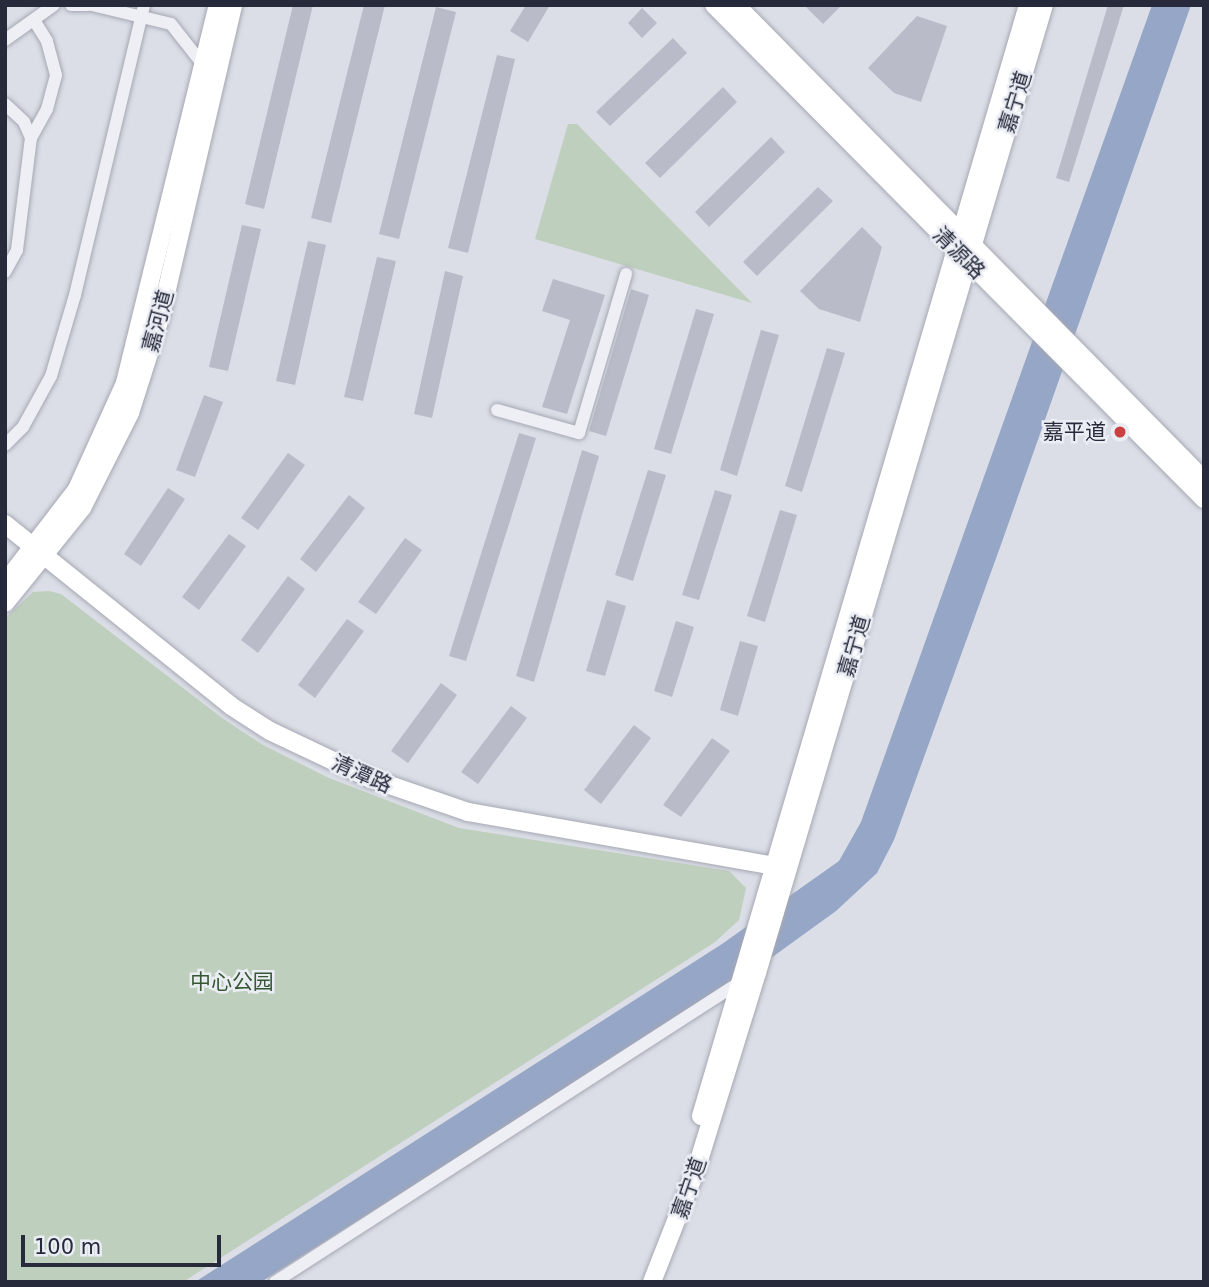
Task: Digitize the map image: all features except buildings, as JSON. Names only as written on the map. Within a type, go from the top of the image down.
[{"type":"street","points":[[5,40],[54,5]]},
{"type":"street","points":[[71,5],[142,10],[171,23],[204,66]]},
{"type":"street","name":"嘉河道","points":[[5,583],[39,555],[77,489],[125,383],[218,5]]},
{"type":"street","name":"嘉河道","points":[[5,603],[107,466],[139,387],[233,5]]},
{"type":"street","name":"清源路","points":[[714,5],[965,248]]},
{"type":"street","name":"清源路","points":[[736,5],[1204,499]]},
{"type":"street","name":"嘉宁道","points":[[965,248],[1028,5]]},
{"type":"street","name":"嘉宁道","points":[[640,1282],[688,1156],[761,906],[781,867],[965,248],[1044,5]]},
{"type":"street","points":[[5,445],[23,427],[51,376],[75,295],[142,10]]},
{"type":"street","points":[[5,272],[17,250],[31,138],[47,109],[56,75],[47,41],[34,20]]},
{"type":"street","points":[[5,104],[24,122],[31,138]]},
{"type":"street","points":[[496,410],[579,433],[626,274]]},
{"type":"street","name":"清源路","points":[[1077,362],[1204,480]]},
{"type":"street","name":"清潭路","points":[[5,524],[39,555],[231,706],[270,731],[369,778],[468,812],[781,867]]},
{"type":"street","name":"嘉宁道","points":[[652,1282],[696,1170],[780,897],[781,867]]},
{"type":"street","points":[[275,1282],[740,982]]},
{"type":"green space","points":[[568,124],[577,124],[752,303],[535,239]]},
{"type":"green space","name":"中心公园","points":[[49,591],[61,594],[222,718],[263,745],[329,778],[459,828],[729,871],[746,888],[739,920],[715,942],[183,1282],[5,1282],[5,618],[33,592]]},
{"type":"water","points":[[1152,5],[1191,5],[1003,539],[894,840],[877,873],[836,911],[771,958],[261,1282],[195,1282],[722,944],[839,861],[861,822]]},
{"type":"place","name":"嘉平道","points":[[1120,432]]}]
